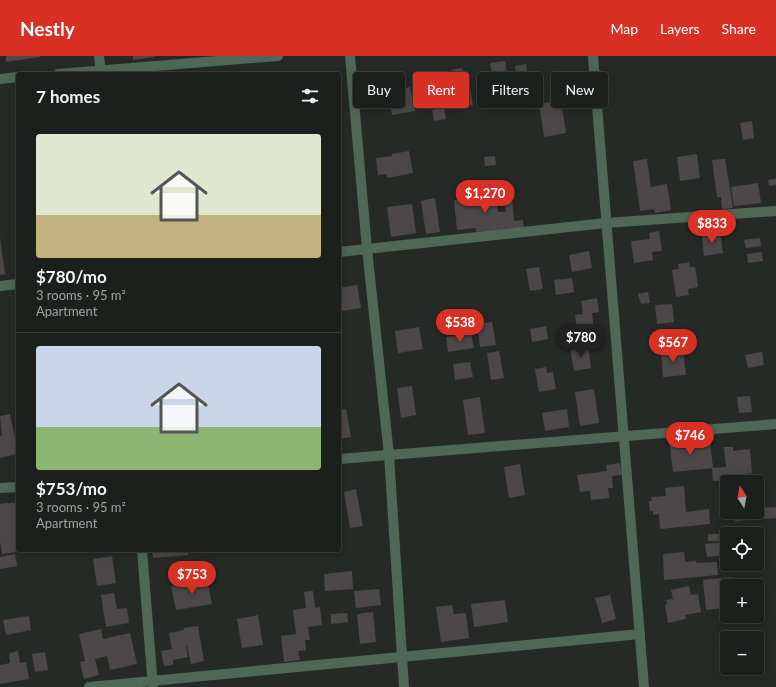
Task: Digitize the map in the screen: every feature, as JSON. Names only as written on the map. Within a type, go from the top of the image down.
[{"type":"street","points":[[99,56],[101,72],[278,56]]},
{"type":"street","points":[[350,56],[367,249],[389,455],[404,687]]},
{"type":"street","points":[[593,56],[644,687]]},
{"type":"street","points":[[0,79],[16,77]]},
{"type":"street","points":[[341,252],[606,223],[776,211]]},
{"type":"street","points":[[0,286],[16,284]]},
{"type":"street","points":[[341,459],[776,424]]},
{"type":"street","points":[[0,488],[16,487]]},
{"type":"street","points":[[142,552],[153,684]]},
{"type":"street","points":[[89,687],[153,684],[640,634]]},
{"type":"building","points":[[6,56],[40,56],[40,57],[6,62]]},
{"type":"building","points":[[133,56],[155,56],[155,57],[133,60]]},
{"type":"building","points":[[505,61],[507,72],[492,72],[490,63]]},
{"type":"building","points":[[526,64],[527,72],[516,72],[515,66]]},
{"type":"building","points":[[462,68],[463,72],[451,72],[451,70]]},
{"type":"building","points":[[469,84],[473,105],[469,106]]},
{"type":"building","points":[[410,87],[413,108],[415,111],[392,115],[391,108],[405,108],[405,88]]},
{"type":"building","points":[[551,102],[551,108],[562,108],[566,133],[544,137],[540,108],[543,108],[543,103]]},
{"type":"building","points":[[444,108],[446,119],[434,121],[432,110]]},
{"type":"building","points":[[752,121],[754,138],[743,140],[740,123]]},
{"type":"building","points":[[409,151],[413,173],[387,178],[387,174],[378,175],[376,158],[392,156],[392,154]]},
{"type":"building","points":[[697,154],[700,178],[680,181],[677,157]]},
{"type":"building","points":[[495,156],[496,165],[485,166],[484,157]]},
{"type":"building","points":[[647,159],[651,187],[667,184],[671,210],[655,213],[654,209],[640,211],[633,161]]},
{"type":"building","points":[[725,159],[733,208],[722,209],[721,197],[717,197],[712,160]]},
{"type":"building","points":[[776,179],[776,185],[769,186],[768,180]]},
{"type":"building","points":[[758,183],[761,203],[734,206],[731,187]]},
{"type":"building","points":[[496,192],[498,212],[506,212],[504,199],[512,198],[514,221],[523,220],[524,229],[476,232],[476,228],[457,230],[454,200],[473,198],[472,194]]},
{"type":"building","points":[[435,198],[440,232],[426,234],[421,201]]},
{"type":"building","points":[[412,204],[416,233],[391,237],[387,207]]},
{"type":"building","points":[[659,231],[662,251],[652,252],[653,260],[634,263],[631,241],[650,239],[649,233]]},
{"type":"building","points":[[720,232],[723,253],[704,256],[702,235]]},
{"type":"building","points":[[0,237],[5,274],[0,275]]},
{"type":"building","points":[[760,238],[761,246],[746,248],[744,240]]},
{"type":"building","points":[[589,251],[592,268],[572,272],[569,255]]},
{"type":"building","points":[[762,252],[763,261],[748,263],[747,254]]},
{"type":"building","points":[[689,262],[690,267],[695,267],[698,287],[688,289],[689,295],[676,297],[672,270],[679,269],[678,264]]},
{"type":"building","points":[[539,267],[543,289],[530,291],[526,269]]},
{"type":"building","points":[[572,278],[574,292],[556,295],[554,280]]},
{"type":"building","points":[[357,285],[361,308],[342,311],[341,288]]},
{"type":"building","points":[[648,292],[650,303],[641,304],[638,294]]},
{"type":"building","points":[[597,298],[599,312],[592,313],[594,331],[578,333],[575,315],[583,314],[581,301]]},
{"type":"building","points":[[672,304],[674,322],[657,324],[655,305]]},
{"type":"building","points":[[492,322],[496,345],[480,347],[477,324]]},
{"type":"building","points":[[546,326],[548,339],[532,342],[530,329]]},
{"type":"building","points":[[419,327],[423,349],[398,353],[395,331]]},
{"type":"building","points":[[471,333],[474,348],[448,352],[446,337]]},
{"type":"building","points":[[689,334],[690,342],[680,344],[678,336]]},
{"type":"building","points":[[588,346],[591,368],[574,371],[570,349]]},
{"type":"building","points":[[683,349],[686,375],[663,377],[661,352]]},
{"type":"building","points":[[499,351],[504,378],[491,380],[487,353]]},
{"type":"building","points":[[762,352],[764,365],[748,368],[745,355]]},
{"type":"building","points":[[470,362],[473,377],[455,380],[453,364]]},
{"type":"building","points":[[546,367],[547,373],[553,372],[556,389],[539,392],[535,369]]},
{"type":"building","points":[[412,386],[416,415],[401,418],[397,388]]},
{"type":"building","points":[[594,389],[599,423],[580,426],[575,392]]},
{"type":"building","points":[[750,396],[752,412],[739,413],[737,397]]},
{"type":"building","points":[[480,397],[485,433],[468,435],[463,400]]},
{"type":"building","points":[[346,409],[351,437],[341,439],[341,410]]},
{"type":"building","points":[[567,409],[569,427],[545,431],[542,413]]},
{"type":"building","points":[[10,414],[16,444],[16,454],[0,458],[0,436],[2,436],[0,416]]},
{"type":"building","points":[[681,437],[682,449],[702,446],[701,441],[710,440],[713,468],[673,472],[669,439]]},
{"type":"building","points":[[724,447],[733,447],[733,451],[750,449],[752,473],[720,475],[720,481],[713,481],[712,468],[726,467]]},
{"type":"building","points":[[620,463],[622,475],[612,476],[613,488],[608,488],[609,498],[591,500],[590,491],[580,492],[577,475],[607,471],[606,465]]},
{"type":"building","points":[[520,464],[525,495],[509,498],[504,467]]},
{"type":"building","points":[[684,486],[686,512],[709,509],[710,524],[660,529],[659,514],[653,515],[653,511],[650,511],[649,501],[652,501],[651,497],[666,496],[665,488]]},
{"type":"building","points":[[356,489],[363,526],[350,528],[344,492]]},
{"type":"building","points":[[16,502],[16,552],[2,554],[0,542],[0,504]]},
{"type":"building","points":[[776,507],[776,518],[764,519],[764,508]]},
{"type":"building","points":[[735,519],[762,519],[735,521]]},
{"type":"building","points":[[708,534],[720,534],[720,541],[708,541]]},
{"type":"building","points":[[720,543],[720,556],[707,557],[705,544]]},
{"type":"building","points":[[152,552],[188,552],[188,555],[153,558]]},
{"type":"building","points":[[684,552],[685,562],[717,562],[718,575],[664,580],[663,554]]},
{"type":"building","points":[[15,554],[17,566],[0,569],[0,557]]},
{"type":"building","points":[[112,556],[116,583],[97,586],[93,559]]},
{"type":"building","points":[[352,571],[353,589],[325,591],[324,574]]},
{"type":"building","points":[[732,577],[732,579],[720,579],[720,609],[706,610],[703,580]]},
{"type":"building","points":[[207,579],[212,604],[176,610],[171,586]]},
{"type":"building","points":[[689,586],[691,595],[698,594],[701,612],[685,615],[686,619],[668,623],[665,605],[667,604],[666,600],[673,599],[671,590]]},
{"type":"building","points":[[379,589],[381,605],[356,608],[354,591]]},
{"type":"building","points":[[313,591],[315,608],[320,607],[322,625],[308,627],[310,640],[305,640],[306,650],[298,651],[300,660],[284,662],[281,636],[296,634],[293,610],[306,608],[304,592]]},
{"type":"building","points":[[114,593],[117,609],[127,608],[129,623],[106,627],[101,595]]},
{"type":"building","points":[[610,595],[616,619],[602,623],[595,598]]},
{"type":"building","points":[[505,600],[508,622],[474,627],[471,604]]},
{"type":"building","points":[[452,605],[454,614],[466,613],[469,638],[441,642],[436,607]]},
{"type":"building","points":[[373,612],[376,642],[360,644],[357,614]]},
{"type":"building","points":[[347,613],[348,622],[331,624],[331,614]]},
{"type":"building","points":[[258,615],[263,645],[242,648],[237,619]]},
{"type":"building","points":[[29,616],[31,630],[6,635],[3,620]]},
{"type":"building","points":[[198,626],[204,661],[191,664],[186,646],[188,657],[173,660],[173,665],[164,666],[161,651],[172,649],[169,633],[184,630],[184,628]]},
{"type":"building","points":[[101,629],[103,639],[130,633],[137,664],[110,670],[107,656],[95,659],[99,675],[84,679],[80,662],[85,661],[79,634]]},
{"type":"building","points":[[18,651],[20,663],[26,662],[29,679],[0,684],[0,665],[10,663],[9,653]]},
{"type":"building","points":[[45,652],[48,670],[35,672],[32,654]]}]
